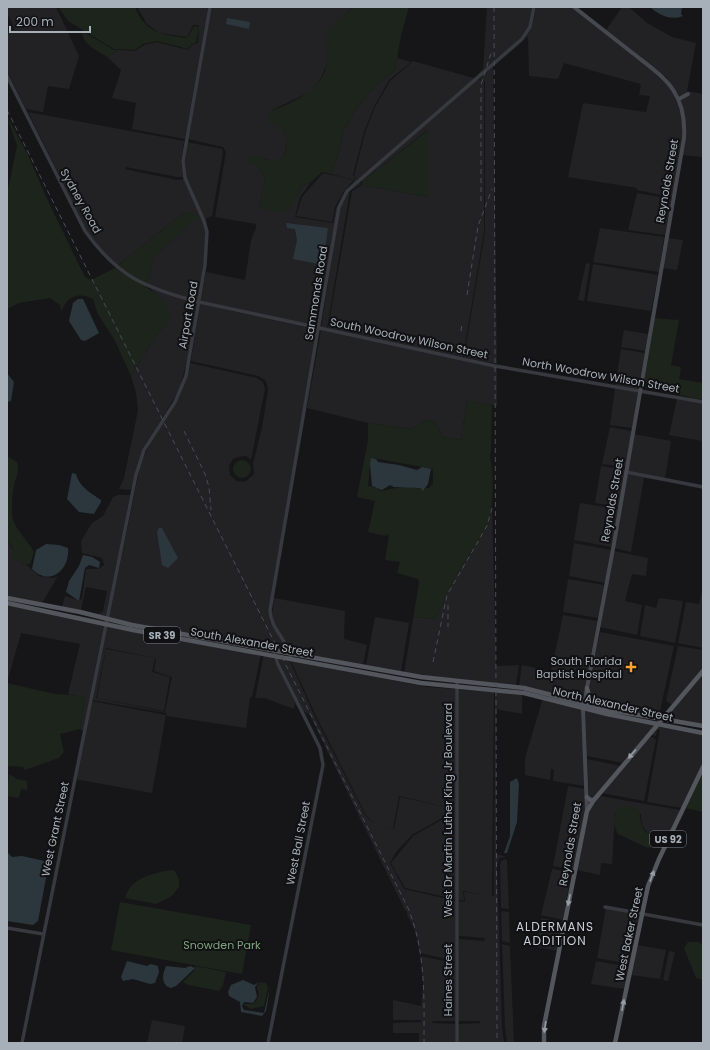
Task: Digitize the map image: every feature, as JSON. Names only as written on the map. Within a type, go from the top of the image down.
[{"type":"main road","name":"Reynolds Street","points":[[544,1043],[544,1026],[587,811],[584,706],[684,138],[684,120],[679,99],[669,82],[574,7]]},
{"type":"main road","points":[[679,99],[688,94]]},
{"type":"main road","name":"South Alexander Street","points":[[9,601],[146,630],[275,655],[291,656]]},
{"type":"main road","name":"South Alexander Street","points":[[221,644],[456,684],[496,687]]},
{"type":"main road","points":[[587,811],[594,800],[703,671]]},
{"type":"main road","name":"North Alexander Street","points":[[496,687],[534,690],[584,706],[658,725],[703,733]]},
{"type":"main road","points":[[587,688],[590,700],[601,708]]},
{"type":"main road","name":"North Alexander Street","points":[[584,706],[703,726]]},
{"type":"main road","name":"West Baker Street","points":[[615,1043],[641,914],[655,868],[703,767]]},
{"type":"main road","points":[[587,797],[590,800],[594,800]]},
{"type":"street","name":"Airport Road","points":[[106,621],[140,461],[154,434],[181,390],[189,362],[206,265],[207,232],[204,221],[186,182],[183,161],[210,7]]},
{"type":"street","name":"Sammonds Road","points":[[291,656],[271,621],[270,610],[339,207],[347,191],[516,46],[530,27],[534,7]]},
{"type":"street","name":"Sydney Road","points":[[7,76],[77,218],[95,245],[116,267],[143,284],[157,290],[199,302],[319,329]]},
{"type":"street","name":"South Woodrow Wilson Street","points":[[319,329],[495,366]]},
{"type":"street","name":"North Woodrow Wilson Street","points":[[495,366],[703,402]]},
{"type":"street","points":[[626,472],[703,487]]},
{"type":"street","name":"West Grant Street","points":[[22,1043],[106,621]]},
{"type":"street","name":"West Ball Street","points":[[268,1043],[323,764],[323,756],[320,748],[278,664],[275,655]]},
{"type":"street","name":"West Dr Martin Luther King Jr Boulevard","points":[[456,684],[457,938]]},
{"type":"street","points":[[605,907],[703,925]]},
{"type":"street","points":[[7,928],[43,934]]},
{"type":"street","name":"Haines Street","points":[[457,938],[457,1043]]},
{"type":"shaded area","points":[[7,7],[56,7],[79,56],[69,89],[48,86],[43,112],[47,113],[26,109],[7,71],[7,33],[15,29],[7,13]]},
{"type":"shaded area","points":[[137,7],[208,7],[185,139],[132,129],[136,103],[112,98],[121,70],[107,57],[119,50],[135,51],[144,45],[157,42],[188,50],[192,45],[198,43],[199,25],[193,25],[187,37],[159,33],[147,24]]},
{"type":"shaded area","points":[[211,7],[354,7],[339,20],[327,64],[320,80],[310,92],[270,111],[287,138],[284,157],[276,162],[251,155],[247,162],[257,166],[265,179],[259,208],[295,199],[302,186],[311,182],[300,197],[295,217],[333,223],[336,208],[339,204],[318,327],[201,301],[206,272],[245,280],[251,240],[256,228],[256,224],[215,217],[226,152],[223,147],[188,139]]},
{"type":"shaded area","points":[[487,7],[533,7],[529,26],[521,38],[474,78],[483,69]]},
{"type":"shaded area","points":[[536,7],[572,7],[664,79],[678,100],[683,120],[682,137],[672,197],[637,190],[637,188],[568,177],[583,103],[646,112],[650,96],[639,95],[641,84],[564,63],[558,79],[529,76],[528,36],[524,40],[532,27]]},
{"type":"shaded area","points":[[622,7],[629,7],[647,23],[672,37],[696,43],[687,91],[703,94],[703,157],[682,155],[686,121],[681,100],[690,95],[689,93],[680,97],[666,77],[606,30]]},
{"type":"shaded area","points":[[650,7],[682,7],[681,14],[683,16],[674,18],[665,16]]},
{"type":"shaded area","points":[[227,18],[250,22],[249,29],[226,24]]},
{"type":"shaded area","points":[[524,40],[493,67],[497,364],[464,357],[485,232],[485,81],[479,79]]},
{"type":"shaded area","points":[[397,58],[411,62],[389,80],[374,107],[364,132],[353,175],[358,180],[345,192],[355,180],[331,174],[340,149],[343,132],[358,106],[372,89],[395,70]]},
{"type":"shaded area","points":[[413,61],[484,81],[484,232],[463,357],[328,328],[352,191],[362,185],[428,197],[427,130],[362,182],[354,176],[365,133],[375,107],[390,81]]},
{"type":"shaded area","points":[[28,112],[184,141],[181,161],[183,177],[126,167],[125,169],[177,180],[184,179],[203,221],[206,232],[205,253],[198,301],[144,283],[149,278],[153,258],[193,219],[187,212],[177,218],[117,266],[96,244],[86,230]]},
{"type":"shaded area","points":[[187,142],[222,149],[223,152],[212,216],[205,219],[186,178],[185,161]]},
{"type":"shaded area","points":[[323,173],[354,180],[344,191],[335,207],[332,222],[296,216],[302,197]]},
{"type":"shaded area","points":[[360,182],[361,184],[350,191],[327,329],[321,328],[340,207],[348,192]]},
{"type":"shaded area","points":[[637,193],[671,199],[665,235],[628,230]]},
{"type":"shaded area","points":[[286,223],[328,228],[323,265],[293,259],[297,240],[295,229],[287,228]]},
{"type":"shaded area","points":[[600,228],[664,237],[659,272],[593,262]]},
{"type":"shaded area","points":[[667,238],[683,240],[677,270],[662,268]]},
{"type":"shaded area","points":[[586,263],[590,264],[584,301],[578,300]]},
{"type":"shaded area","points":[[593,264],[658,275],[651,311],[587,301]]},
{"type":"shaded area","points":[[151,289],[197,303],[187,361],[179,390],[143,449],[131,490],[119,489],[124,478],[138,410],[136,393],[131,376],[157,333],[169,323],[164,302]]},
{"type":"shaded area","points":[[78,299],[83,299],[99,333],[85,341],[81,340],[69,321],[73,303]]},
{"type":"shaded area","points":[[200,304],[318,330],[269,610],[270,622],[288,651],[132,624],[109,617],[141,462],[155,434],[176,403],[187,376],[190,363],[257,378],[263,382],[265,389],[251,460],[246,456],[238,457],[233,459],[229,466],[230,475],[237,481],[245,482],[254,474],[253,463],[262,428],[268,390],[267,384],[265,380],[258,376],[191,361]]},
{"type":"shaded area","points":[[321,330],[497,367],[497,406],[467,400],[461,440],[442,437],[435,422],[426,420],[411,429],[368,423],[307,408]]},
{"type":"shaded area","points":[[624,330],[648,334],[645,351],[621,347]]},
{"type":"shaded area","points":[[621,349],[645,353],[638,389],[615,385]]},
{"type":"shaded area","points":[[7,373],[14,382],[11,401],[7,402]]},
{"type":"shaded area","points":[[615,388],[638,392],[632,428],[610,425]]},
{"type":"shaded area","points":[[677,399],[703,403],[703,441],[669,435]]},
{"type":"shaded area","points":[[610,427],[632,431],[625,467],[602,464]]},
{"type":"shaded area","points":[[634,434],[671,441],[665,479],[628,471]]},
{"type":"shaded area","points":[[371,458],[376,459],[378,462],[399,465],[417,470],[422,467],[431,469],[428,484],[423,491],[420,488],[394,487],[390,485],[382,490],[372,486],[370,464]]},
{"type":"shaded area","points":[[601,466],[625,470],[619,507],[595,503]]},
{"type":"shaded area","points":[[72,473],[76,474],[80,483],[86,489],[101,500],[94,514],[79,512],[67,499]]},
{"type":"shaded area","points":[[627,474],[664,481],[644,478],[631,552],[614,548]]},
{"type":"shaded area","points":[[118,495],[130,495],[106,617],[62,607],[65,596],[80,601],[82,597],[86,569],[98,569],[104,565],[102,558],[82,553],[81,541],[92,523],[103,516],[113,497]],"holes":[[[86,587],[107,591],[103,611],[98,614],[81,610]]]},
{"type":"shaded area","points":[[580,503],[618,509],[611,547],[574,540]]},
{"type":"shaded area","points":[[492,507],[496,666],[519,665],[516,685],[452,680],[404,673],[413,619],[415,617],[434,619],[456,575],[488,526]]},
{"type":"shaded area","points":[[159,528],[162,528],[178,558],[168,568],[162,565],[157,532]]},
{"type":"shaded area","points":[[7,540],[23,565],[26,564],[39,576],[53,578],[58,576],[42,603],[7,597]]},
{"type":"shaded area","points":[[574,543],[611,550],[605,583],[569,576]]},
{"type":"shaded area","points":[[46,544],[59,545],[68,548],[66,563],[58,574],[52,576],[39,574],[32,569],[36,550]]},
{"type":"shaded area","points":[[614,551],[648,558],[646,576],[632,574],[625,601],[642,605],[637,635],[600,627]]},
{"type":"shaded area","points":[[83,555],[92,557],[100,562],[99,568],[89,565],[85,568],[79,601],[66,592],[69,581],[79,566]]},
{"type":"shaded area","points":[[568,579],[604,585],[598,618],[563,612]]},
{"type":"shaded area","points":[[703,587],[703,648],[678,643],[686,602],[699,604]]},
{"type":"shaded area","points":[[274,598],[345,611],[344,639],[367,645],[363,665],[291,652],[275,626],[272,616]]},
{"type":"shaded area","points":[[659,598],[683,601],[675,643],[640,636],[645,605],[656,608]]},
{"type":"shaded area","points":[[7,605],[104,624],[83,731],[80,729],[85,697],[68,694],[80,644],[21,633],[7,683]]},
{"type":"shaded area","points":[[563,615],[597,621],[583,701],[519,686],[522,665],[551,671]]},
{"type":"shaded area","points":[[375,617],[409,623],[401,672],[366,665]]},
{"type":"shaded area","points":[[107,625],[261,654],[252,697],[250,698],[246,728],[167,716],[166,713],[92,700]],"holes":[[[106,648],[156,658],[154,671],[172,677],[165,712],[96,698]]]},
{"type":"shaded area","name":"South Florida Baptist Hospital","points":[[600,632],[674,646],[659,716],[615,708],[595,702],[591,699],[589,687]]},
{"type":"shaded area","points":[[678,646],[703,650],[703,669],[672,705],[666,701]]},
{"type":"shaded area","points":[[106,649],[155,658],[152,672],[170,677],[164,711],[97,698]]},
{"type":"shaded area","points":[[264,654],[274,656],[295,703],[294,709],[264,698],[255,698]]},
{"type":"shaded area","points":[[277,657],[290,661],[314,715],[365,815],[371,821],[394,829],[400,797],[450,808],[449,814],[412,835],[396,852],[390,863],[404,889],[456,901],[455,961],[420,953],[415,931],[407,911],[405,910],[309,714],[303,711]]},
{"type":"shaded area","points":[[291,661],[427,687],[494,692],[492,896],[463,891],[464,901],[405,888],[391,863],[413,836],[450,815],[451,808],[399,796],[393,829],[372,821],[366,815],[315,714]]},
{"type":"shaded area","points":[[703,674],[703,725],[664,719],[692,687]]},
{"type":"shaded area","points":[[495,692],[522,694],[522,714],[496,709],[496,854],[507,857],[499,858],[497,865],[502,1026],[504,1043],[459,1043],[458,1024],[480,1023],[480,1021],[458,1021],[459,939],[484,941],[485,938],[459,936],[459,901],[465,902],[464,892],[494,896]]},
{"type":"shaded area","points":[[543,698],[581,710],[585,786],[553,781],[554,770],[551,769],[550,780],[525,775],[525,758]]},
{"type":"shaded area","points":[[91,701],[166,715],[152,793],[75,779]]},
{"type":"shaded area","points":[[585,710],[655,726],[623,763],[587,756]]},
{"type":"shaded area","points":[[658,726],[703,734],[703,763],[682,808],[647,802],[660,730],[657,730],[656,736],[651,735]]},
{"type":"shaded area","points":[[652,737],[656,740],[644,801],[602,793],[648,738]]},
{"type":"shaded area","points":[[587,759],[621,766],[593,799],[589,797]]},
{"type":"shaded area","points":[[517,778],[519,784],[517,822],[507,853],[504,853],[510,836],[510,782]]},
{"type":"shaded area","points":[[568,786],[585,789],[585,811],[574,870],[553,866]]},
{"type":"shaded area","points":[[600,796],[680,810],[668,837],[657,837],[647,832],[642,825],[641,814],[615,813],[612,864],[601,863],[600,875],[577,870],[589,812]]},
{"type":"shaded area","points":[[7,852],[12,857],[22,856],[49,862],[38,921],[33,925],[7,921]]},
{"type":"shaded area","points":[[505,859],[507,860],[509,909],[501,908],[500,865],[501,861]]},
{"type":"shaded area","points":[[552,869],[571,872],[563,920],[541,915]]},
{"type":"shaded area","points":[[606,908],[639,915],[630,964],[597,958]]},
{"type":"shaded area","points":[[501,911],[509,912],[510,943],[502,941]]},
{"type":"shaded area","points":[[541,918],[563,922],[558,951],[537,947]]},
{"type":"shaded area","points":[[502,944],[510,946],[514,1043],[507,1043]]},
{"type":"shaded area","points":[[637,945],[666,950],[660,979],[631,975]]},
{"type":"shaded area","points":[[669,951],[675,952],[668,981],[663,980]]},
{"type":"shaded area","points":[[420,956],[455,963],[455,1021],[432,1021],[433,1023],[455,1024],[455,1043],[419,1043],[419,1033],[393,1033],[393,1023],[421,1022],[421,1020],[393,1020],[393,1000],[421,1006],[423,984]]},
{"type":"shaded area","points":[[127,961],[147,966],[151,964],[158,966],[159,972],[155,983],[150,984],[133,979],[123,981],[121,977]]},
{"type":"shaded area","points":[[596,961],[629,967],[625,989],[591,984]]},
{"type":"shaded area","points":[[166,966],[185,968],[190,966],[195,968],[176,986],[171,988],[165,985],[163,979]]},
{"type":"shaded area","points":[[243,980],[254,985],[259,982],[255,987],[257,997],[253,1003],[244,1002],[242,1006],[244,1010],[264,1013],[270,987],[266,1011],[262,1016],[241,1012],[240,1002],[229,996],[228,992],[231,985]]},
{"type":"shaded area","points":[[152,1020],[185,1026],[182,1043],[147,1043]]},
{"type":"green space","points":[[58,7],[135,7],[139,16],[144,22],[156,31],[163,34],[187,38],[194,26],[199,27],[196,43],[192,44],[188,49],[157,41],[143,44],[135,50],[114,49],[68,21]]},
{"type":"green space","points":[[354,7],[409,7],[401,36],[395,70],[372,89],[358,106],[343,132],[340,149],[331,174],[322,172],[311,182],[302,186],[287,214],[259,208],[265,179],[257,166],[246,162],[251,155],[270,161],[279,160],[284,157],[286,147],[285,135],[267,118],[270,111],[297,99],[313,88],[319,81],[327,64],[327,38],[329,30],[337,21]]},
{"type":"green space","points":[[82,31],[114,50],[119,50],[107,57],[95,50],[84,40]]},
{"type":"green space","points":[[7,116],[28,155],[47,199],[85,277],[91,280],[115,268],[145,286],[166,303],[169,310],[169,323],[157,333],[131,376],[115,341],[98,314],[93,299],[82,296],[73,297],[66,303],[61,312],[60,305],[50,298],[19,303],[7,309],[7,193],[17,146]]},
{"type":"green space","points":[[428,130],[428,197],[362,185],[362,182]]},
{"type":"green space","points":[[187,212],[197,215],[198,222],[193,220],[153,258],[149,279],[144,283],[117,266],[177,218]]},
{"type":"green space","points":[[654,318],[679,320],[671,365],[681,367],[679,379],[703,383],[703,400],[642,387]]},
{"type":"green space","points":[[467,400],[492,405],[490,457],[492,468],[492,505],[488,526],[456,575],[434,619],[415,617],[413,619],[419,583],[418,579],[397,573],[400,562],[385,560],[389,535],[387,534],[386,536],[368,532],[375,501],[357,497],[368,440],[368,423],[411,429],[426,420],[435,422],[442,437],[461,440]],"holes":[[[373,458],[433,469],[433,483],[429,488],[423,490],[408,487],[381,491],[377,488],[368,486],[370,464]]]},
{"type":"green space","points":[[7,456],[17,462],[18,466],[12,500],[12,514],[15,525],[34,552],[30,564],[23,565],[22,562],[12,560],[13,548],[7,540]]},
{"type":"green space","points":[[238,460],[246,460],[251,465],[249,476],[246,478],[238,478],[233,473],[233,465]]},
{"type":"green space","points":[[7,683],[55,694],[85,696],[80,729],[60,734],[64,752],[59,758],[25,770],[23,767],[7,766]]},
{"type":"green space","points":[[703,770],[703,812],[685,808]]},
{"type":"green space","points":[[9,774],[17,779],[27,781],[27,790],[21,789],[19,798],[7,796]]},
{"type":"green space","points":[[620,806],[635,808],[638,811],[646,832],[657,837],[656,845],[648,848],[618,834],[614,820]]},
{"type":"green space","points":[[174,870],[179,879],[179,887],[172,896],[156,904],[125,898],[128,891],[138,880],[159,872]]},
{"type":"green space","name":"Snowden Park","points":[[120,902],[251,925],[242,974],[111,950]]},
{"type":"green space","points":[[688,942],[698,942],[703,945],[703,980],[696,978],[684,948]]},
{"type":"green space","points":[[195,966],[226,972],[223,985],[219,991],[188,985],[183,982],[194,971]]},
{"type":"green space","points":[[260,982],[266,983],[268,987],[264,1006],[251,1009],[244,1005],[253,1004],[257,1000],[259,994],[257,987]]},
{"type":"railway","points":[[494,7],[497,1043]]},
{"type":"railway","points":[[481,201],[481,85],[492,50]]},
{"type":"railway","points":[[7,110],[408,908],[418,941],[423,974],[424,1043]]},
{"type":"railway","points":[[467,295],[478,226],[492,189]]},
{"type":"railway","points":[[461,331],[462,324]]},
{"type":"railway","points":[[184,431],[205,474],[209,487],[211,510]]},
{"type":"railway","points":[[433,662],[447,595],[487,526],[492,508]]},
{"type":"railway","points":[[448,605],[448,627]]},
{"type":"place","name":"South Florida Baptist Hospital","points":[[631,667]]},
{"type":"district","name":"ALDERMANS ADDITION","points":[[555,934]]}]
